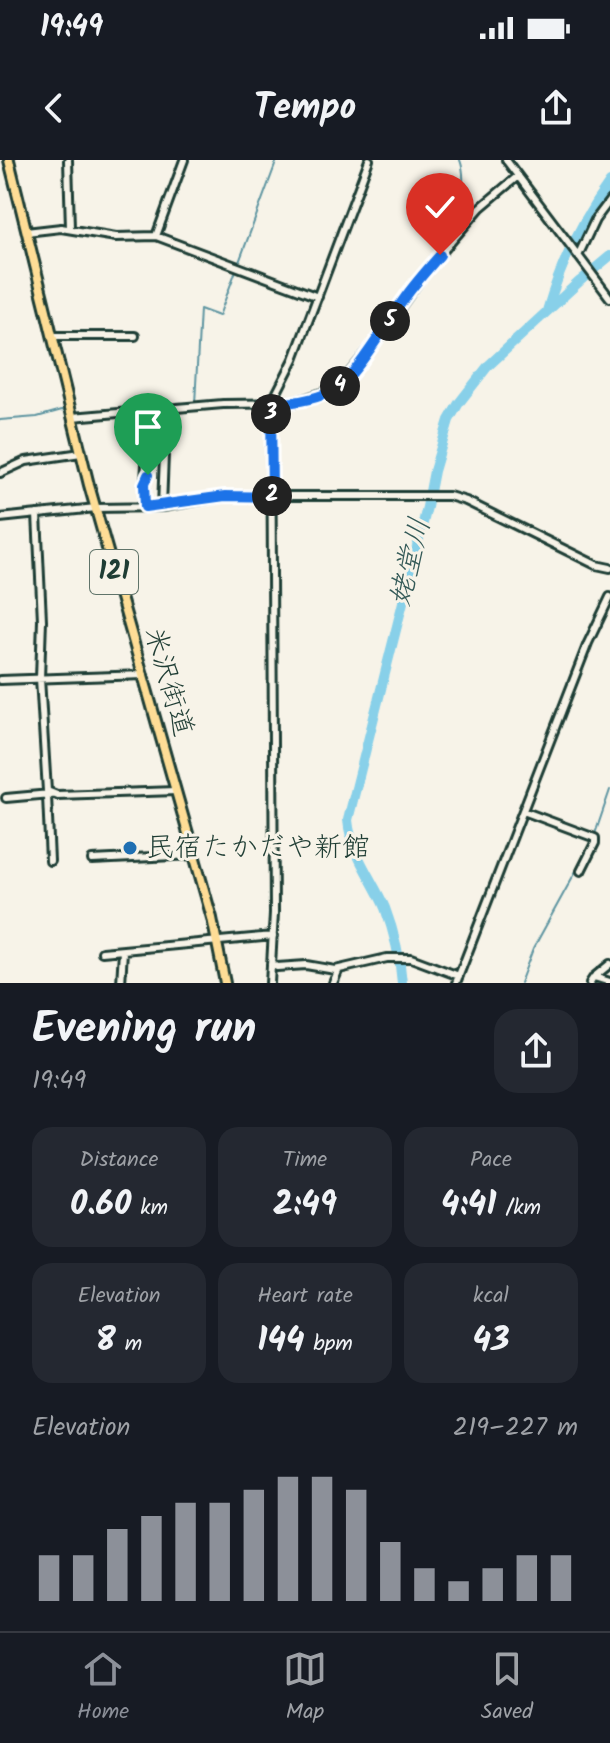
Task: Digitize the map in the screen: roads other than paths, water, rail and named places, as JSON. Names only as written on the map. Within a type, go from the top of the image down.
[{"type":"highway","name":"米沢街道","points":[[9,160],[81,453],[218,941],[225,983]]},
{"type":"street","points":[[68,160],[70,228]]},
{"type":"street","points":[[156,236],[184,160]]},
{"type":"street","points":[[270,983],[273,936],[271,404],[294,359],[369,160]]},
{"type":"street","points":[[506,160],[610,298]]},
{"type":"street","points":[[72,417],[223,404],[298,402],[326,393],[341,384],[426,271],[480,208],[518,176]]},
{"type":"street","points":[[579,257],[595,220],[610,200]]},
{"type":"street","points":[[26,232],[61,228],[116,237],[156,236],[318,297]]},
{"type":"street","points":[[52,336],[135,336]]},
{"type":"street","points":[[161,410],[165,423],[162,507]]},
{"type":"street","points":[[145,507],[144,484],[148,475],[146,437]]},
{"type":"street","points":[[0,473],[26,461],[81,453]]},
{"type":"street","points":[[0,518],[96,508],[162,507],[225,496],[458,498],[596,565],[610,568]]},
{"type":"street","points":[[37,514],[42,620],[40,678],[49,795],[50,861]]},
{"type":"street","points":[[271,964],[277,967],[306,965],[339,969],[390,958],[411,958],[457,979],[588,643],[610,597]]},
{"type":"street","points":[[0,680],[144,675]]},
{"type":"street","points":[[6,798],[176,791]]},
{"type":"street","points":[[523,811],[595,838],[581,871]]},
{"type":"street","points":[[92,860],[194,855]]},
{"type":"street","points":[[102,952],[273,936]]},
{"type":"street","points":[[121,983],[123,951]]},
{"type":"street","points":[[592,980],[610,964]]},
{"type":"street","points":[[333,983],[339,969]]},
{"type":"street","points":[[592,980],[610,982]]},
{"type":"waterway","points":[[195,404],[200,309],[219,316],[277,160]]},
{"type":"waterway","points":[[449,239],[463,189],[460,160]]},
{"type":"waterway","name":"姥堂川","points":[[547,311],[573,244],[610,182]]},
{"type":"waterway","points":[[425,269],[431,256],[440,250]]},
{"type":"waterway","name":"姥堂川","points":[[402,983],[394,935],[380,897],[353,844],[348,820],[434,471],[449,420],[488,366],[610,256]]},
{"type":"waterway","points":[[389,319],[391,308],[416,280]]},
{"type":"waterway","points":[[0,420],[69,411]]},
{"type":"waterway","points":[[595,834],[610,790]]},
{"type":"waterway","points":[[520,983],[533,949],[593,840]]},
{"type":"place","name":"民宿たかだや新館","points":[[130,848]]}]
